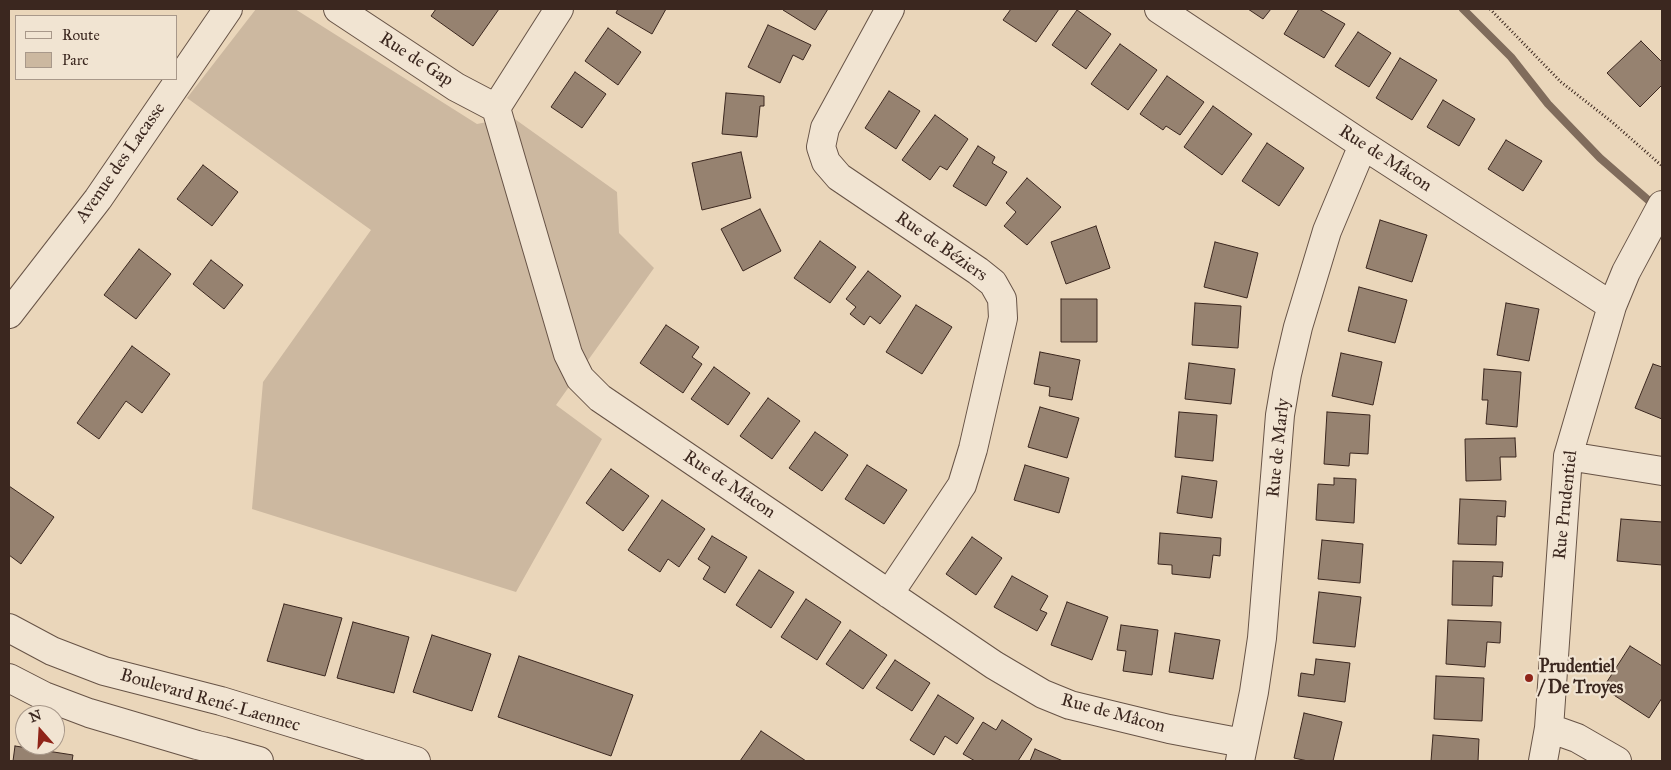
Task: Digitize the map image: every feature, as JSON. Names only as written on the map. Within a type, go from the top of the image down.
[{"type":"street","name":"Avenue des Lacasse","points":[[9,314],[98,199],[228,9]]},
{"type":"street","name":"Rue de Gap","points":[[338,9],[456,87],[496,108]]},
{"type":"street","points":[[496,108],[559,9]]},
{"type":"street","name":"Rue de Béziers","points":[[889,594],[962,484],[973,449],[1003,318],[1002,299],[993,283],[839,177],[826,162],[821,147],[825,128],[890,9]]},
{"type":"street","name":"Rue de Mâcon","points":[[1159,9],[1363,145],[1612,306]]},
{"type":"street","name":"Rue de Mâcon","points":[[496,108],[568,354],[580,378],[600,398],[994,665],[1043,694],[1070,705],[1169,728],[1242,752]]},
{"type":"street","name":"Rue de Marly","points":[[1242,752],[1262,638],[1280,415],[1287,374],[1298,327],[1327,231],[1363,145]]},
{"type":"street","name":"Rue Prudentiel","points":[[1543,761],[1549,728],[1568,456],[1612,306],[1626,272],[1662,205]]},
{"type":"street","points":[[1568,456],[1662,471]]},
{"type":"street","name":"Boulevard René-Laennec","points":[[9,628],[52,651],[104,671],[220,701],[416,761]]},
{"type":"street","points":[[9,678],[44,696],[88,712],[197,745],[223,750],[259,761]]},
{"type":"street","points":[[1549,728],[1577,738],[1617,761]]},
{"type":"path","points":[[1490,9],[1561,82],[1612,122],[1662,166]]},
{"type":"green space","points":[[256,9],[295,9],[477,124],[512,117],[617,192],[619,233],[654,268],[556,405],[602,439],[516,592],[252,509],[263,382],[371,230],[187,98]]},
{"type":"building","points":[[436,9],[499,9],[473,46],[431,16]]},
{"type":"building","points":[[618,9],[666,9],[652,34],[616,13]]},
{"type":"building","points":[[783,9],[828,9],[815,30]]},
{"type":"building","points":[[1011,9],[1059,9],[1036,42],[1003,20]]},
{"type":"building","points":[[1248,9],[1271,9],[1263,19]]},
{"type":"building","points":[[1299,9],[1319,9],[1345,24],[1324,58],[1284,34]]},
{"type":"building","points":[[1077,10],[1111,34],[1086,69],[1052,45]]},
{"type":"building","points":[[768,25],[811,45],[803,60],[793,55],[780,83],[748,67]]},
{"type":"building","points":[[608,28],[641,52],[618,85],[585,61]]},
{"type":"building","points":[[1358,32],[1391,53],[1369,87],[1335,66]]},
{"type":"building","points":[[1641,41],[1662,62],[1662,85],[1640,107],[1607,73]]},
{"type":"building","points":[[1120,44],[1157,70],[1128,110],[1091,84]]},
{"type":"building","points":[[1400,58],[1437,80],[1412,120],[1376,98]]},
{"type":"building","points":[[575,72],[606,94],[582,128],[551,107]]},
{"type":"building","points":[[1167,76],[1204,102],[1180,135],[1166,126],[1163,130],[1140,114]]},
{"type":"building","points":[[889,91],[920,111],[896,149],[865,128]]},
{"type":"building","points":[[726,93],[764,96],[764,106],[760,106],[757,137],[722,134]]},
{"type":"building","points":[[1443,100],[1475,119],[1459,146],[1427,127]]},
{"type":"building","points":[[1213,106],[1252,134],[1222,175],[1184,147]]},
{"type":"building","points":[[935,115],[968,139],[947,170],[940,166],[930,180],[902,160]]},
{"type":"building","points":[[1506,140],[1542,161],[1523,191],[1488,169]]},
{"type":"building","points":[[1267,143],[1304,168],[1279,206],[1242,181]]},
{"type":"building","points":[[978,146],[995,157],[992,163],[1007,172],[986,206],[953,186]]},
{"type":"building","points":[[741,152],[751,198],[702,210],[692,163]]},
{"type":"building","points":[[203,165],[238,192],[212,226],[177,199]]},
{"type":"building","points":[[1027,178],[1061,207],[1027,245],[1004,226],[1016,212],[1006,203]]},
{"type":"building","points":[[760,209],[781,251],[743,271],[721,229]]},
{"type":"building","points":[[1380,220],[1427,235],[1412,282],[1366,268]]},
{"type":"building","points":[[1096,226],[1110,268],[1066,284],[1051,242]]},
{"type":"building","points":[[820,241],[856,267],[830,303],[794,278]]},
{"type":"building","points":[[1215,242],[1258,253],[1247,298],[1204,287]]},
{"type":"building","points":[[139,249],[171,274],[136,319],[104,295]]},
{"type":"building","points":[[211,260],[243,285],[224,309],[193,284]]},
{"type":"building","points":[[868,271],[901,296],[880,324],[870,316],[864,325],[850,314],[856,307],[846,299]]},
{"type":"building","points":[[1359,287],[1407,300],[1395,343],[1348,331]]},
{"type":"building","points":[[1061,299],[1097,299],[1097,342],[1061,342]]},
{"type":"building","points":[[1195,303],[1241,306],[1238,348],[1192,345]]},
{"type":"building","points":[[1506,303],[1539,309],[1529,361],[1497,355]]},
{"type":"building","points":[[916,305],[952,327],[922,374],[886,352]]},
{"type":"building","points":[[666,325],[699,347],[692,357],[702,364],[683,393],[640,363]]},
{"type":"building","points":[[132,346],[170,374],[142,413],[126,401],[99,439],[77,423]]},
{"type":"building","points":[[1040,352],[1080,360],[1072,400],[1049,396],[1050,387],[1034,384]]},
{"type":"building","points":[[1341,353],[1382,362],[1373,405],[1332,396]]},
{"type":"building","points":[[1189,363],[1235,369],[1231,404],[1185,399]]},
{"type":"building","points":[[1653,364],[1662,367],[1662,419],[1635,408]]},
{"type":"building","points":[[714,367],[750,393],[728,425],[691,399]]},
{"type":"building","points":[[1484,369],[1521,372],[1517,427],[1486,424],[1488,400],[1482,400]]},
{"type":"building","points":[[768,398],[800,421],[772,459],[740,436]]},
{"type":"building","points":[[1040,407],[1079,418],[1067,458],[1028,447]]},
{"type":"building","points":[[1179,412],[1217,415],[1213,461],[1175,457]]},
{"type":"building","points":[[1327,412],[1370,415],[1368,454],[1350,453],[1349,466],[1324,464]]},
{"type":"building","points":[[815,432],[848,455],[822,491],[789,468]]},
{"type":"building","points":[[1515,438],[1516,457],[1500,457],[1501,480],[1466,481],[1465,439]]},
{"type":"building","points":[[867,465],[907,490],[884,524],[845,499]]},
{"type":"building","points":[[1025,465],[1069,478],[1059,513],[1014,500]]},
{"type":"building","points":[[611,469],[649,496],[623,531],[586,503]]},
{"type":"building","points":[[1182,476],[1217,481],[1212,518],[1177,513]]},
{"type":"building","points":[[1334,478],[1356,479],[1354,523],[1316,520],[1318,484],[1334,485]]},
{"type":"building","points":[[9,486],[54,517],[21,564],[9,555]]},
{"type":"building","points":[[1460,499],[1506,501],[1505,517],[1497,516],[1496,545],[1458,544]]},
{"type":"building","points":[[662,500],[705,529],[679,567],[668,559],[660,572],[628,550]]},
{"type":"building","points":[[1621,519],[1662,522],[1662,565],[1617,561]]},
{"type":"building","points":[[1160,533],[1221,538],[1220,556],[1213,555],[1210,578],[1172,574],[1172,565],[1158,564]]},
{"type":"building","points":[[712,536],[747,557],[725,593],[703,579],[710,567],[698,559]]},
{"type":"building","points":[[972,537],[1002,558],[976,595],[946,574]]},
{"type":"building","points":[[1322,540],[1363,544],[1360,583],[1318,579]]},
{"type":"building","points":[[1453,561],[1503,562],[1502,577],[1493,576],[1492,606],[1452,605]]},
{"type":"building","points":[[759,570],[794,592],[771,628],[736,605]]},
{"type":"building","points":[[1012,576],[1048,596],[1040,610],[1047,613],[1037,631],[994,607]]},
{"type":"building","points":[[1319,592],[1361,597],[1355,647],[1313,643]]},
{"type":"building","points":[[806,599],[841,622],[817,660],[781,637]]},
{"type":"building","points":[[1067,602],[1108,617],[1092,660],[1051,645]]},
{"type":"building","points":[[284,604],[342,618],[325,676],[267,661]]},
{"type":"building","points":[[1448,620],[1501,622],[1500,643],[1487,642],[1485,667],[1446,664]]},
{"type":"building","points":[[353,622],[409,637],[394,693],[337,678]]},
{"type":"building","points":[[1121,625],[1158,630],[1152,675],[1123,671],[1126,651],[1117,650]]},
{"type":"building","points":[[850,630],[887,655],[863,689],[826,664]]},
{"type":"building","points":[[1175,633],[1220,640],[1213,679],[1169,672]]},
{"type":"building","points":[[432,635],[491,654],[472,711],[413,692]]},
{"type":"building","points":[[1630,646],[1662,666],[1662,698],[1649,718],[1603,688]]},
{"type":"building","points":[[519,656],[633,695],[611,756],[498,717]]},
{"type":"building","points":[[1316,659],[1350,663],[1345,702],[1298,696],[1301,673],[1314,675]]},
{"type":"building","points":[[895,660],[930,683],[912,711],[876,688]]},
{"type":"building","points":[[1436,676],[1484,678],[1482,721],[1434,719]]},
{"type":"building","points":[[938,695],[974,718],[957,744],[945,736],[934,755],[910,740]]},
{"type":"building","points":[[1304,713],[1342,722],[1333,761],[1308,761],[1294,758]]},
{"type":"building","points":[[1002,720],[1032,739],[1018,761],[975,761],[963,754],[983,722],[996,730]]},
{"type":"building","points":[[761,731],[806,761],[740,761]]},
{"type":"building","points":[[1433,735],[1479,739],[1478,761],[1431,761]]},
{"type":"building","points":[[15,746],[15,755],[73,755],[72,761],[13,761]]},
{"type":"building","points":[[1035,749],[1063,761],[1030,761]]},
{"type":"waterway","points":[[1463,9],[1511,57],[1548,104],[1600,158],[1655,206]]},
{"type":"place","name":"Prudentiel / De Troyes","points":[[1529,678]]}]
